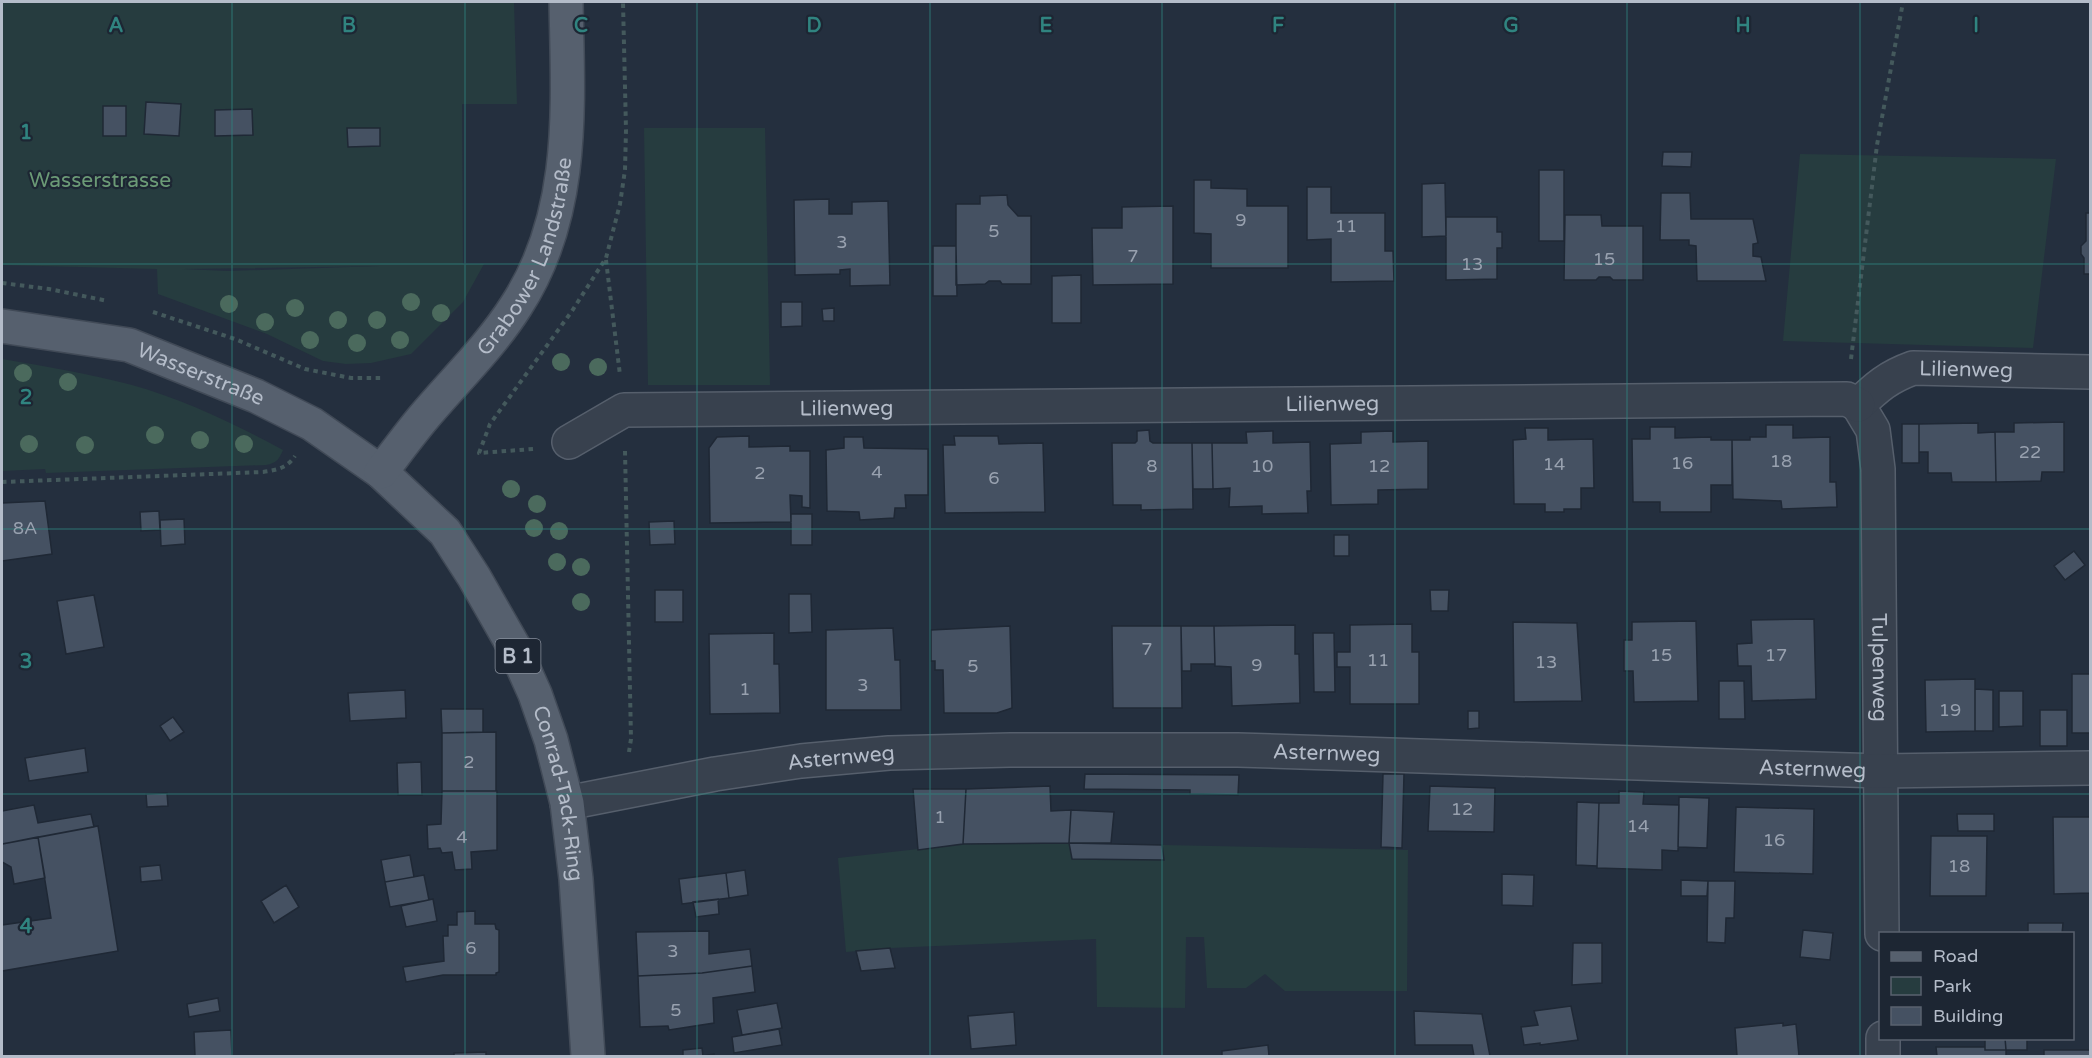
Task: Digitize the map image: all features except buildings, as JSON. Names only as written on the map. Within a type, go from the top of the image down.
[{"type":"main road","name":"Grabower Landstraße","points":[[381,472],[424,417],[501,327],[533,277],[546,247],[556,214],[564,172],[568,131],[566,2]]},
{"type":"main road","name":"Wasserstraße","points":[[2,326],[129,345],[256,396],[293,414],[312,424],[381,472]]},
{"type":"main road","name":"Conrad-Tack-Ring","points":[[381,472],[445,532],[514,647],[535,694],[551,740],[567,803],[576,879],[588,1056]]},
{"type":"street","name":"Lilienweg","points":[[569,442],[624,410],[1852,402],[1894,374],[1913,368],[2091,372]]},
{"type":"street","name":"Tulpenweg","points":[[1852,402],[1873,430],[1878,469],[1882,932]]},
{"type":"street","name":"Asternweg","points":[[567,803],[715,774],[801,761],[889,753],[999,750],[1238,750],[1881,771],[2091,768]]},
{"type":"street","points":[[1883,1040],[1883,1056]]},
{"type":"path","points":[[1852,402],[1877,145],[1903,2]]},
{"type":"path","points":[[606,258],[624,410],[631,739],[627,768],[617,793]]},
{"type":"path","points":[[479,453],[500,450],[526,451],[569,442]]},
{"type":"path","points":[[2,482],[263,472],[279,469],[291,462],[296,454]]},
{"type":"green space","name":"Wasserstrasse","points":[[2,2],[514,2],[517,104],[462,104],[463,264],[484,264],[463,302],[411,354],[371,363],[346,364],[323,361],[267,334],[158,294],[157,269],[2,265]],"holes":[[[380,266],[228,271],[182,269]]]},
{"type":"green space","points":[[644,128],[765,128],[770,385],[648,385]]},
{"type":"green space","points":[[1800,154],[2056,159],[2033,348],[1783,341]]},
{"type":"green space","points":[[2,359],[83,374],[152,391],[209,413],[283,450],[277,460],[266,465],[46,473],[45,469],[2,471]]},
{"type":"green space","points":[[1069,843],[1408,850],[1407,991],[1285,991],[1265,974],[1246,988],[1207,988],[1204,937],[1186,937],[1185,1008],[1097,1007],[1096,939],[846,952],[838,858],[963,844]]}]
